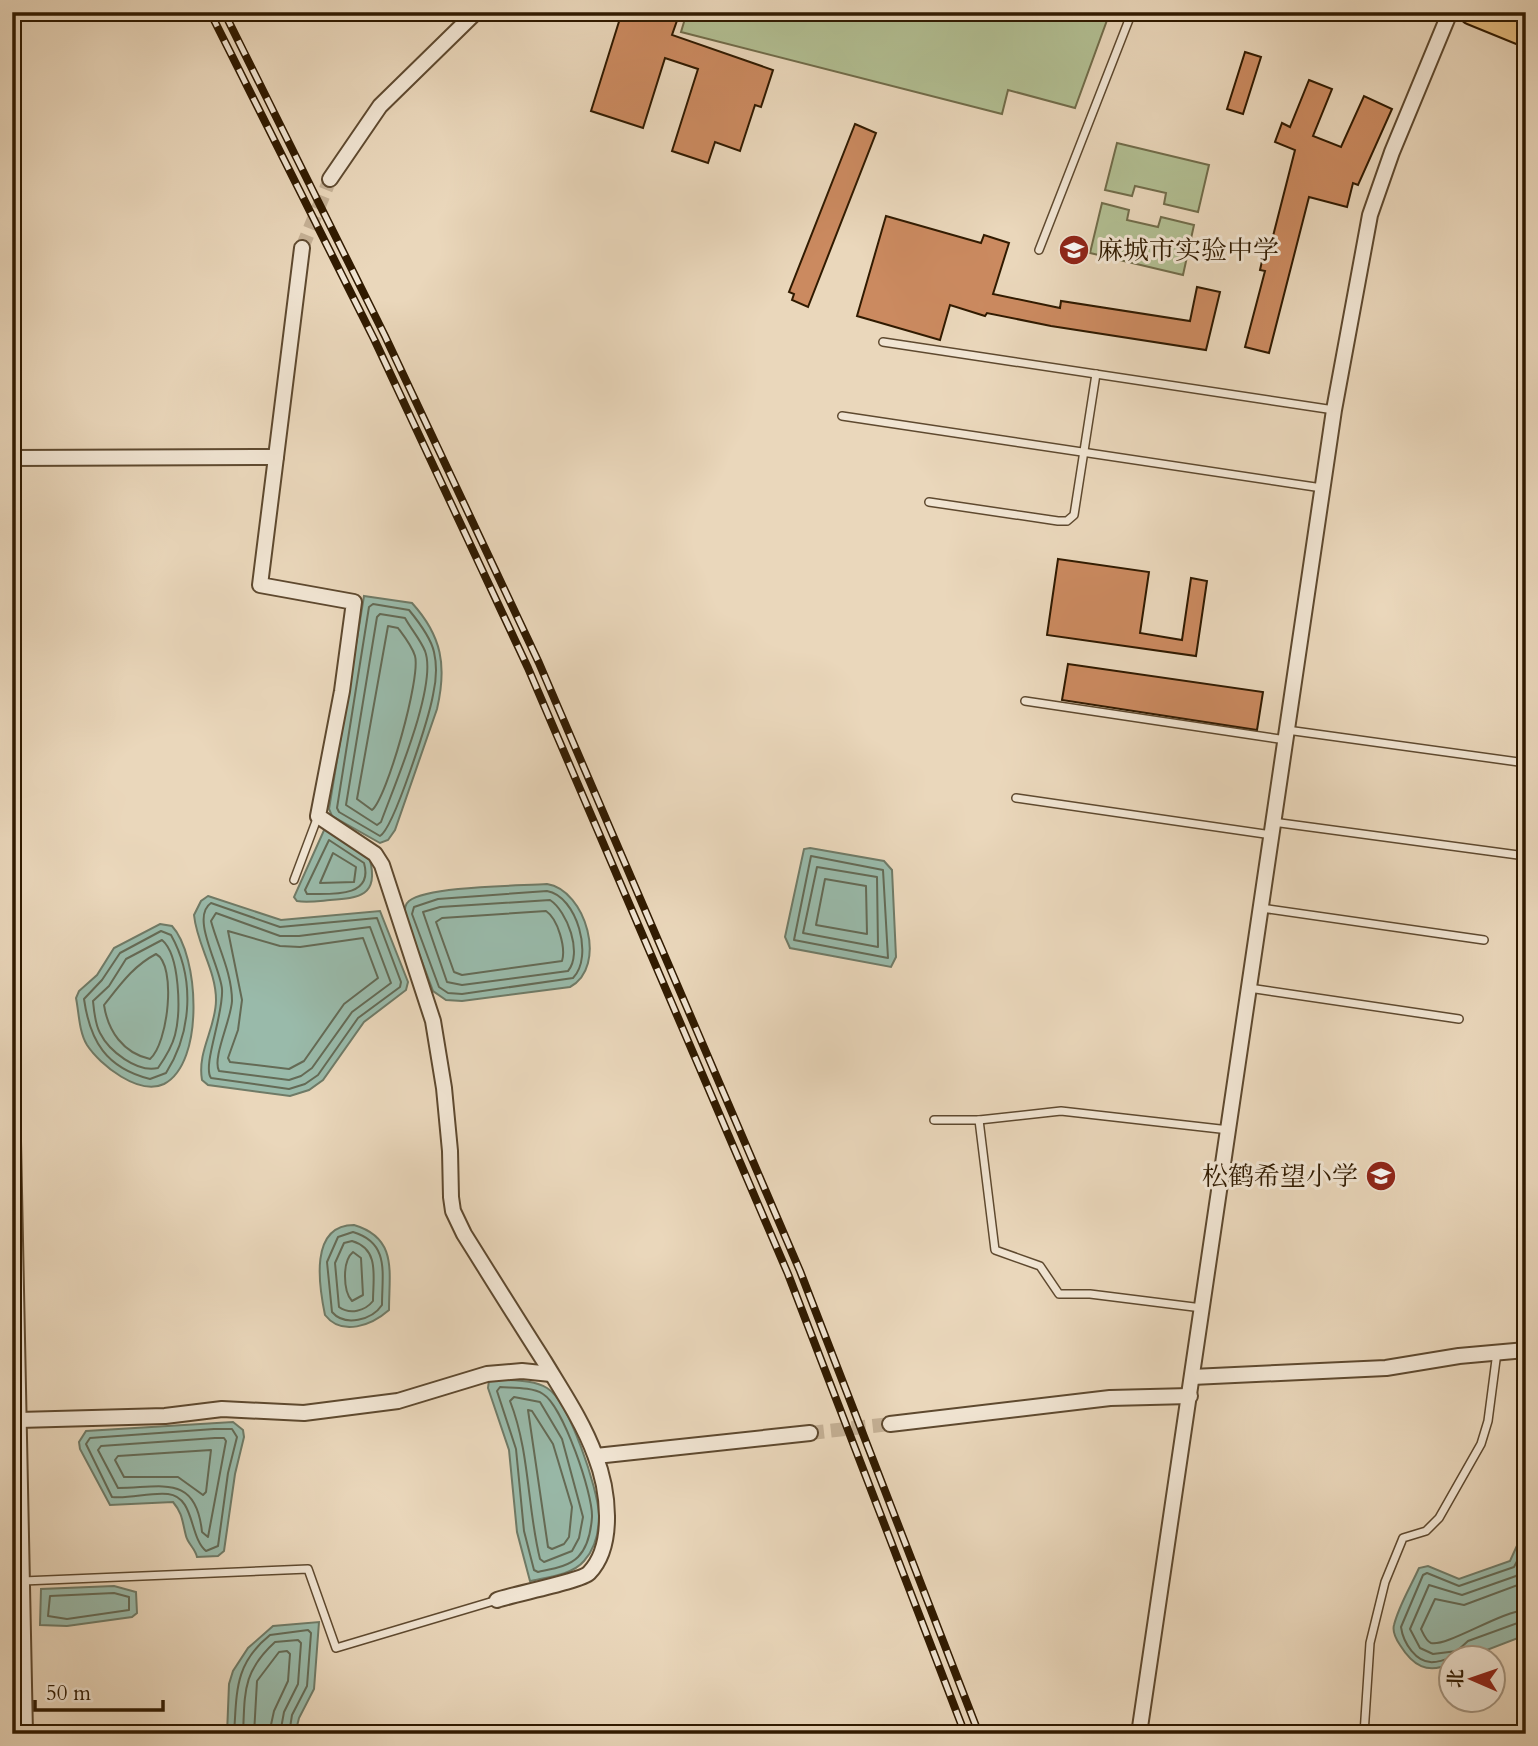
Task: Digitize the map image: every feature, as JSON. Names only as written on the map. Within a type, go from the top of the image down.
[{"type":"highway","points":[[1472,12],[1526,34]]},
{"type":"street","points":[[330,179],[345,153],[380,106],[476,12]]},
{"type":"street","points":[[1139,1734],[1334,410],[1370,215],[1392,152],[1450,12]]},
{"type":"street","points":[[302,248],[260,585],[354,602],[342,691],[318,816],[375,854],[382,865],[398,923],[433,1021],[444,1088],[453,1211],[464,1234],[574,1411],[596,1456],[606,1502],[603,1542],[590,1572],[573,1581],[528,1589],[497,1600]]},
{"type":"street","points":[[12,458],[276,457]]},
{"type":"street","points":[[12,1092],[14,1310],[19,1420],[25,1734]]},
{"type":"street","points":[[1192,1377],[1386,1368],[1526,1350]]},
{"type":"street","points":[[19,1420],[165,1416],[222,1409],[304,1413],[398,1401],[487,1374],[522,1371],[551,1374]]},
{"type":"street","points":[[890,1424],[1110,1398],[1190,1396]]},
{"type":"street","points":[[596,1456],[810,1433]]},
{"type":"lane","points":[[1038,250],[1132,12]]},
{"type":"lane","points":[[883,342],[1334,410]]},
{"type":"lane","points":[[929,502],[1067,521],[1074,515],[1096,374]]},
{"type":"lane","points":[[842,416],[1322,488]]},
{"type":"lane","points":[[1024,701],[1526,763]]},
{"type":"lane","points":[[1016,798],[1518,855]]},
{"type":"lane","points":[[294,880],[318,816]]},
{"type":"lane","points":[[1261,908],[1484,940]]},
{"type":"lane","points":[[1249,988],[1459,1018]]},
{"type":"lane","points":[[934,1120],[979,1120],[1061,1111],[1229,1130]]},
{"type":"lane","points":[[979,1120],[995,1250],[1040,1266],[1059,1294],[1090,1294],[1203,1308]]},
{"type":"lane","points":[[1364,1734],[1370,1643],[1385,1581],[1403,1538],[1426,1531],[1439,1518],[1481,1444],[1488,1421],[1497,1352]]},
{"type":"lane","points":[[22,1581],[308,1569],[336,1648],[497,1600]]},
{"type":"shaded area","points":[[687,12],[1110,12],[1075,108],[1008,90],[1002,114],[681,32]]},
{"type":"shaded area","points":[[1117,143],[1209,165],[1198,212],[1164,204],[1166,193],[1135,186],[1132,196],[1105,190]]},
{"type":"shaded area","points":[[1102,203],[1129,210],[1127,220],[1158,227],[1161,217],[1194,225],[1183,275],[1090,253]]},
{"type":"water","points":[[364,596],[412,603],[436,640],[440,652],[442,679],[437,709],[395,830],[388,840],[380,843],[332,816],[329,809]]},
{"type":"water","points":[[325,828],[370,860],[372,881],[369,888],[358,896],[297,901],[294,897]]},
{"type":"water","points":[[804,849],[884,861],[892,870],[896,957],[891,967],[790,948],[785,937]]},
{"type":"water","points":[[547,884],[561,889],[581,914],[590,947],[588,963],[582,977],[570,987],[462,1001],[446,1000],[433,991],[405,916],[409,901],[435,892]]},
{"type":"water","points":[[208,896],[281,920],[380,911],[408,982],[406,990],[364,1022],[323,1080],[309,1090],[290,1096],[208,1085],[202,1080],[201,1069],[216,1000],[210,968],[194,915],[201,901]]},
{"type":"water","points":[[160,924],[172,926],[181,940],[188,960],[194,1008],[186,1055],[177,1072],[164,1084],[154,1087],[143,1086],[121,1076],[93,1053],[82,1034],[76,998],[79,991],[97,975],[114,948]]},
{"type":"water","points":[[354,1225],[378,1238],[384,1248],[390,1270],[389,1310],[366,1324],[348,1327],[332,1322],[325,1315],[320,1259],[323,1246],[330,1235],[340,1228]]},
{"type":"water","points":[[489,1380],[541,1385],[556,1396],[573,1427],[594,1486],[599,1515],[594,1545],[579,1566],[552,1577],[530,1581],[517,1532],[509,1450],[488,1388]]},
{"type":"water","points":[[233,1422],[243,1430],[244,1437],[235,1474],[224,1551],[218,1556],[197,1557],[173,1502],[110,1505],[80,1449],[79,1442],[86,1431]]},
{"type":"water","points":[[1526,1536],[1526,1635],[1503,1644],[1436,1644],[1436,1668],[1415,1663],[1397,1640],[1394,1628],[1399,1610],[1419,1568],[1428,1566],[1459,1579],[1510,1561],[1520,1539]]},
{"type":"water","points":[[114,1586],[136,1592],[137,1613],[132,1617],[67,1626],[40,1625],[41,1589]]},
{"type":"water","points":[[319,1622],[314,1689],[299,1718],[295,1734],[227,1734],[229,1684],[233,1671],[248,1648],[273,1626]]},
{"type":"building","points":[[622,12],[680,12],[672,35],[773,70],[761,107],[755,105],[740,151],[715,142],[708,163],[672,151],[698,69],[665,58],[643,128],[591,111]]},
{"type":"building","points":[[1245,52],[1261,57],[1243,114],[1227,109]]},
{"type":"building","points":[[1309,80],[1332,89],[1313,136],[1341,147],[1364,96],[1392,109],[1358,185],[1353,183],[1347,207],[1309,197],[1269,353],[1245,347],[1265,271],[1260,270],[1267,239],[1272,240],[1295,150],[1275,142],[1282,123],[1290,127]]},
{"type":"building","points":[[855,124],[876,133],[808,307],[792,300],[794,294],[789,292]]},
{"type":"building","points":[[886,216],[981,243],[984,235],[1009,243],[993,294],[1060,308],[1061,301],[1190,321],[1197,287],[1220,292],[1206,350],[1051,326],[987,313],[985,316],[950,305],[940,340],[857,316]]},
{"type":"building","points":[[1058,559],[1149,572],[1140,633],[1182,640],[1191,578],[1207,581],[1196,656],[1047,635]]},
{"type":"building","points":[[1068,664],[1263,692],[1257,730],[1062,700]]},
{"type":"tunnel","points":[[302,248],[330,179]]},
{"type":"tunnel","points":[[810,1433],[890,1424]]},
{"type":"railway","points":[[210,12],[375,341],[528,668],[788,1274],[965,1734]]},
{"type":"railway","points":[[224,12],[385,336],[539,663],[800,1271],[979,1734]]},
{"type":"place","name":"麻城市实验中学","points":[[1074,250]]},
{"type":"place","name":"松鹤希望小学","points":[[1381,1176]]}]
